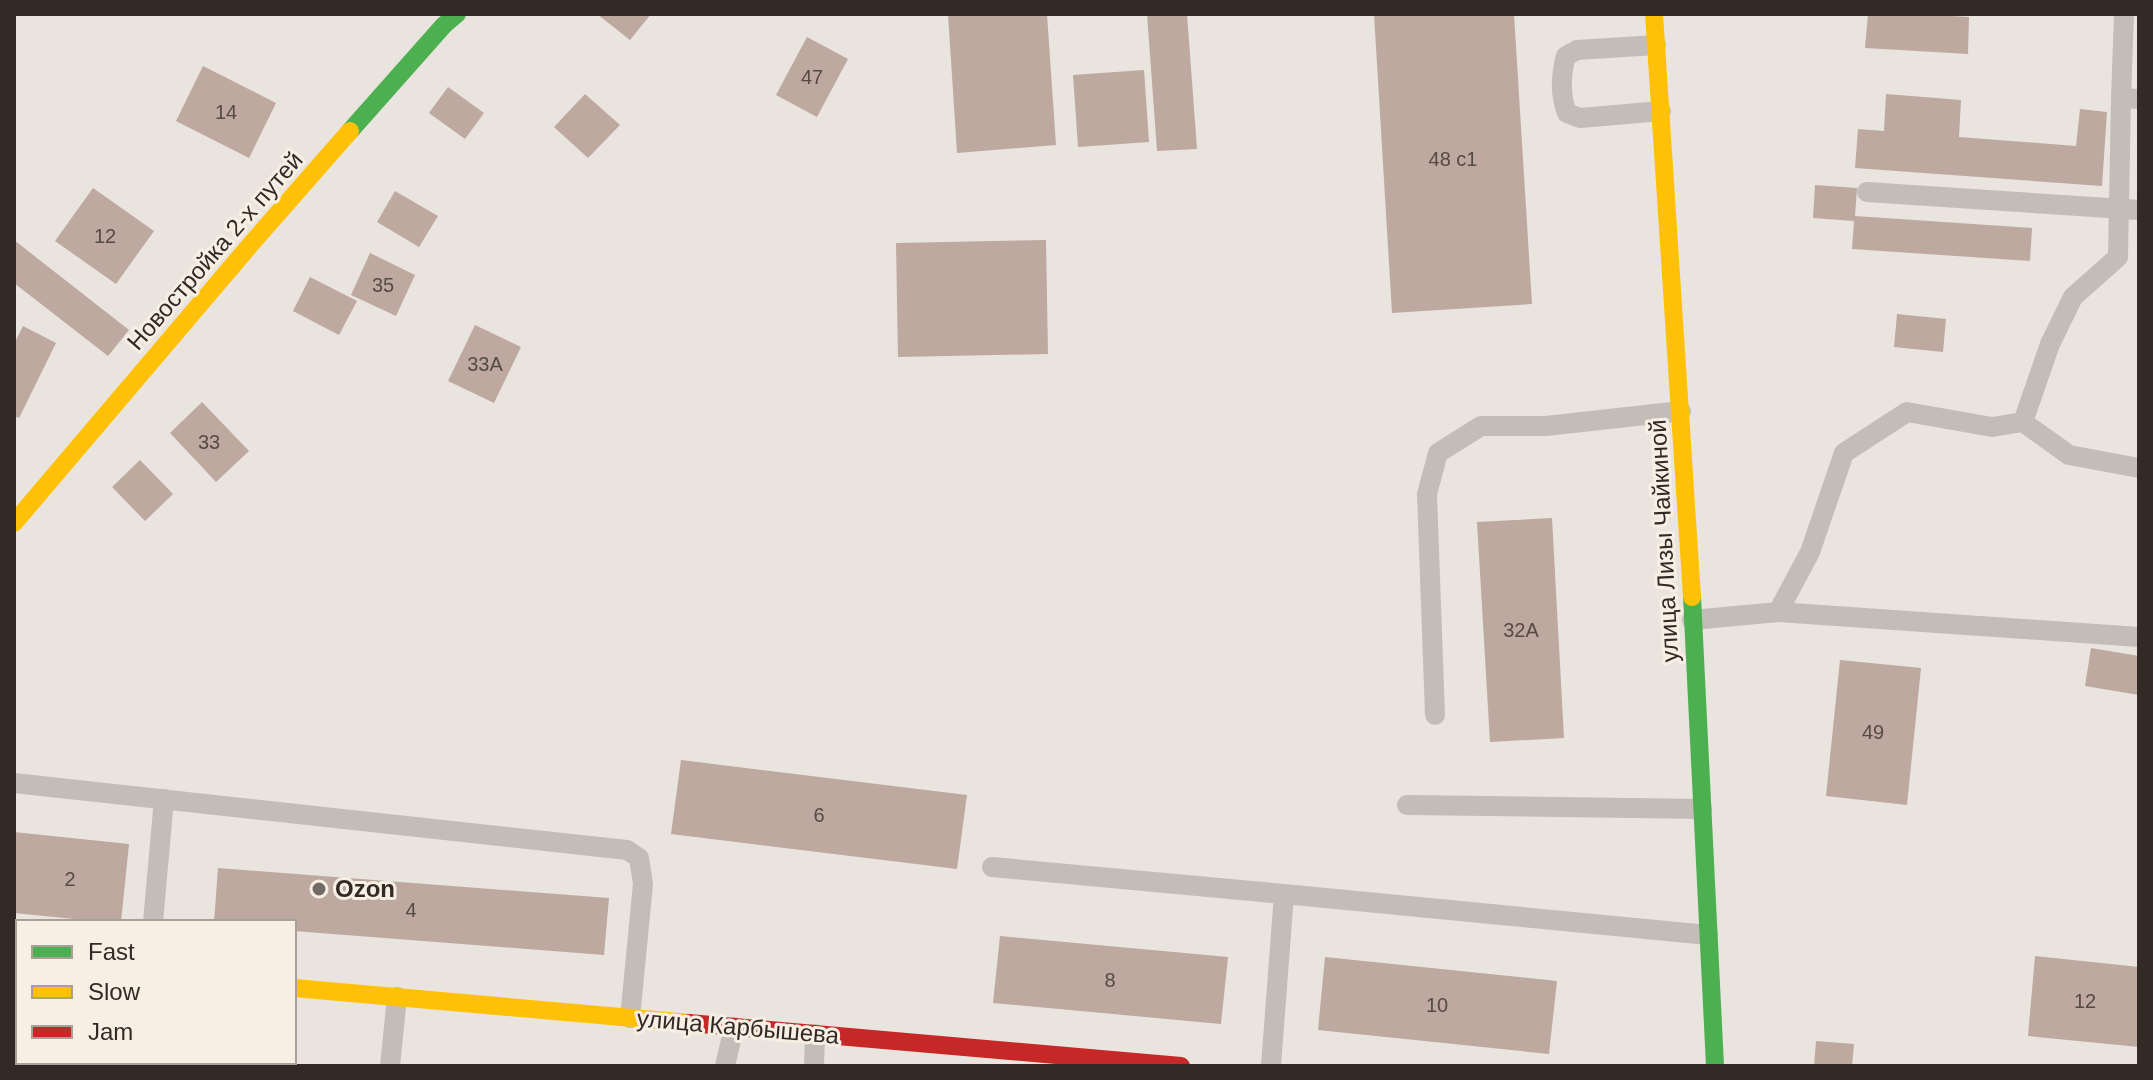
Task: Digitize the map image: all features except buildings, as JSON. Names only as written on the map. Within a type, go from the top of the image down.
[{"type":"street","name":"Новостройка 2-х путей","points":[[14,523],[261,232],[457,14]]},
{"type":"street","name":"улица Лизы Чайкиной","points":[[1654,14],[1681,411],[1715,1066]]},
{"type":"street","name":"улица Карбышева","points":[[296,988],[1181,1066]]},
{"type":"lane","points":[[2023,422],[2050,344],[2073,297],[2118,257],[2129,210],[2130,99],[2124,14]]},
{"type":"lane","points":[[1656,45],[1577,50],[1566,56],[1562,70],[1563,103],[1567,113],[1580,118],[1661,111]]},
{"type":"lane","points":[[1867,192],[2129,210]]},
{"type":"lane","points":[[1435,715],[1427,494],[1438,453],[1481,426],[1546,426],[1681,411]]},
{"type":"lane","points":[[1778,612],[1810,552],[1844,453],[1907,412],[1992,427],[2023,422],[2069,455],[2139,468]]},
{"type":"lane","points":[[1692,620],[1778,612],[2139,637]]},
{"type":"lane","points":[[14,783],[627,850],[639,858],[643,884],[630,1018]]},
{"type":"lane","points":[[153,920],[164,799]]},
{"type":"lane","points":[[1407,805],[1702,809]]},
{"type":"lane","points":[[992,867],[1708,935]]},
{"type":"lane","points":[[1271,1066],[1284,894]]},
{"type":"lane","points":[[390,1066],[397,997]]},
{"type":"lane","points":[[725,1066],[734,1027]]},
{"type":"lane","points":[[814,1066],[815,1034]]},
{"type":"traffic: fast","points":[[350,131],[457,14]]},
{"type":"traffic: fast","points":[[1692,597],[1715,1066]]},
{"type":"traffic: slow","points":[[1654,14],[1692,597]]},
{"type":"traffic: slow","points":[[14,523],[350,131]]},
{"type":"traffic: slow","points":[[296,988],[689,1023]]},
{"type":"traffic: jam","points":[[689,1023],[1181,1066]]},
{"type":"place","name":"Ozon","points":[[319,889]]}]
